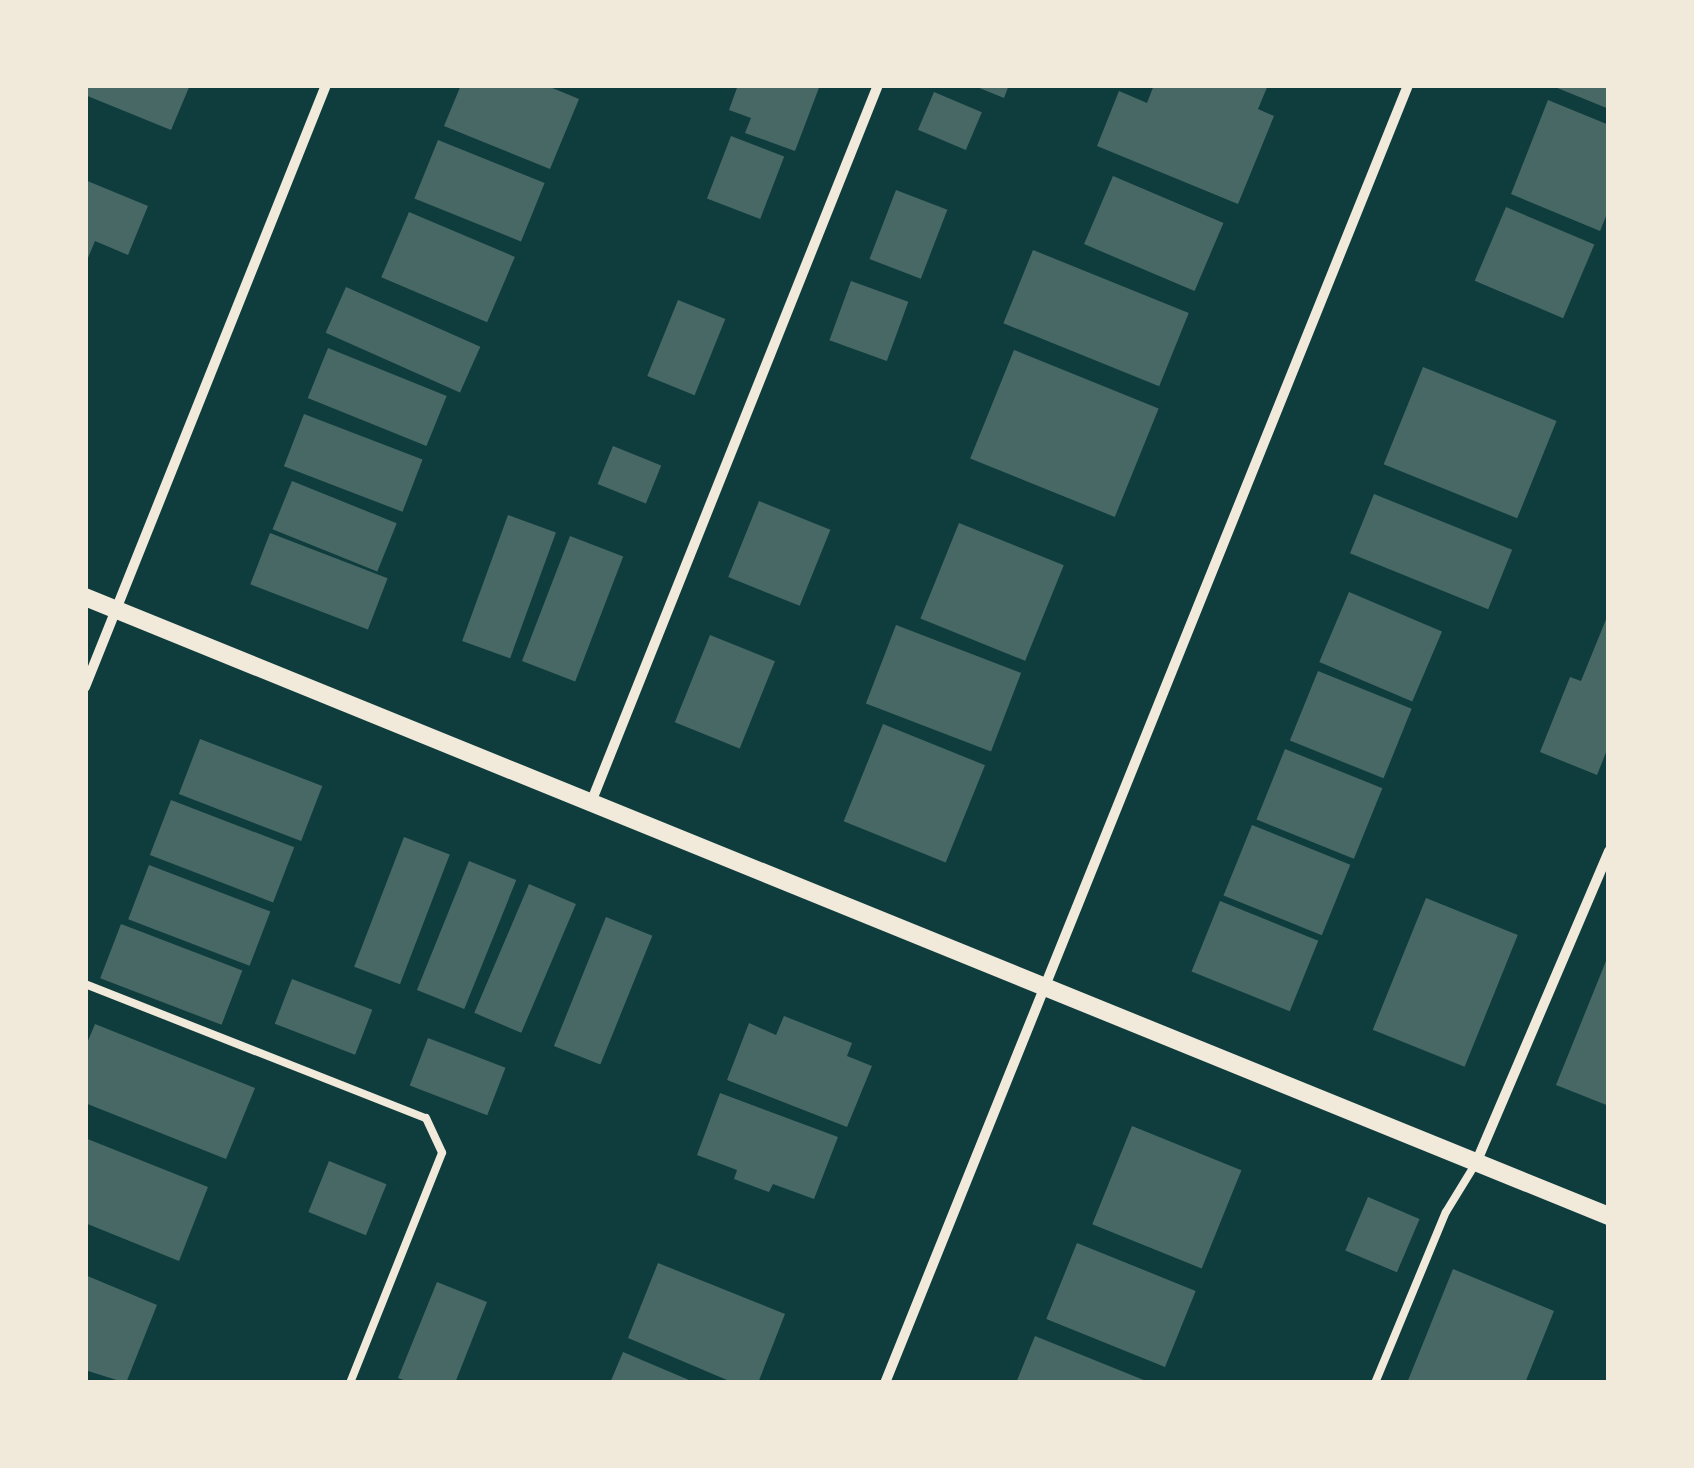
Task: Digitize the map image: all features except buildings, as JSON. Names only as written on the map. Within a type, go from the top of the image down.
[{"type":"street","points":[[85,686],[326,85]]},
{"type":"street","points":[[592,800],[878,85]]},
{"type":"street","points":[[885,1383],[1408,85]]},
{"type":"street","points":[[85,598],[592,800],[1609,1216]]},
{"type":"street","points":[[1476,1164],[1609,851]]},
{"type":"lane","points":[[85,984],[426,1118],[442,1153],[350,1383]]},
{"type":"lane","points":[[1375,1383],[1446,1212],[1476,1164]]}]
